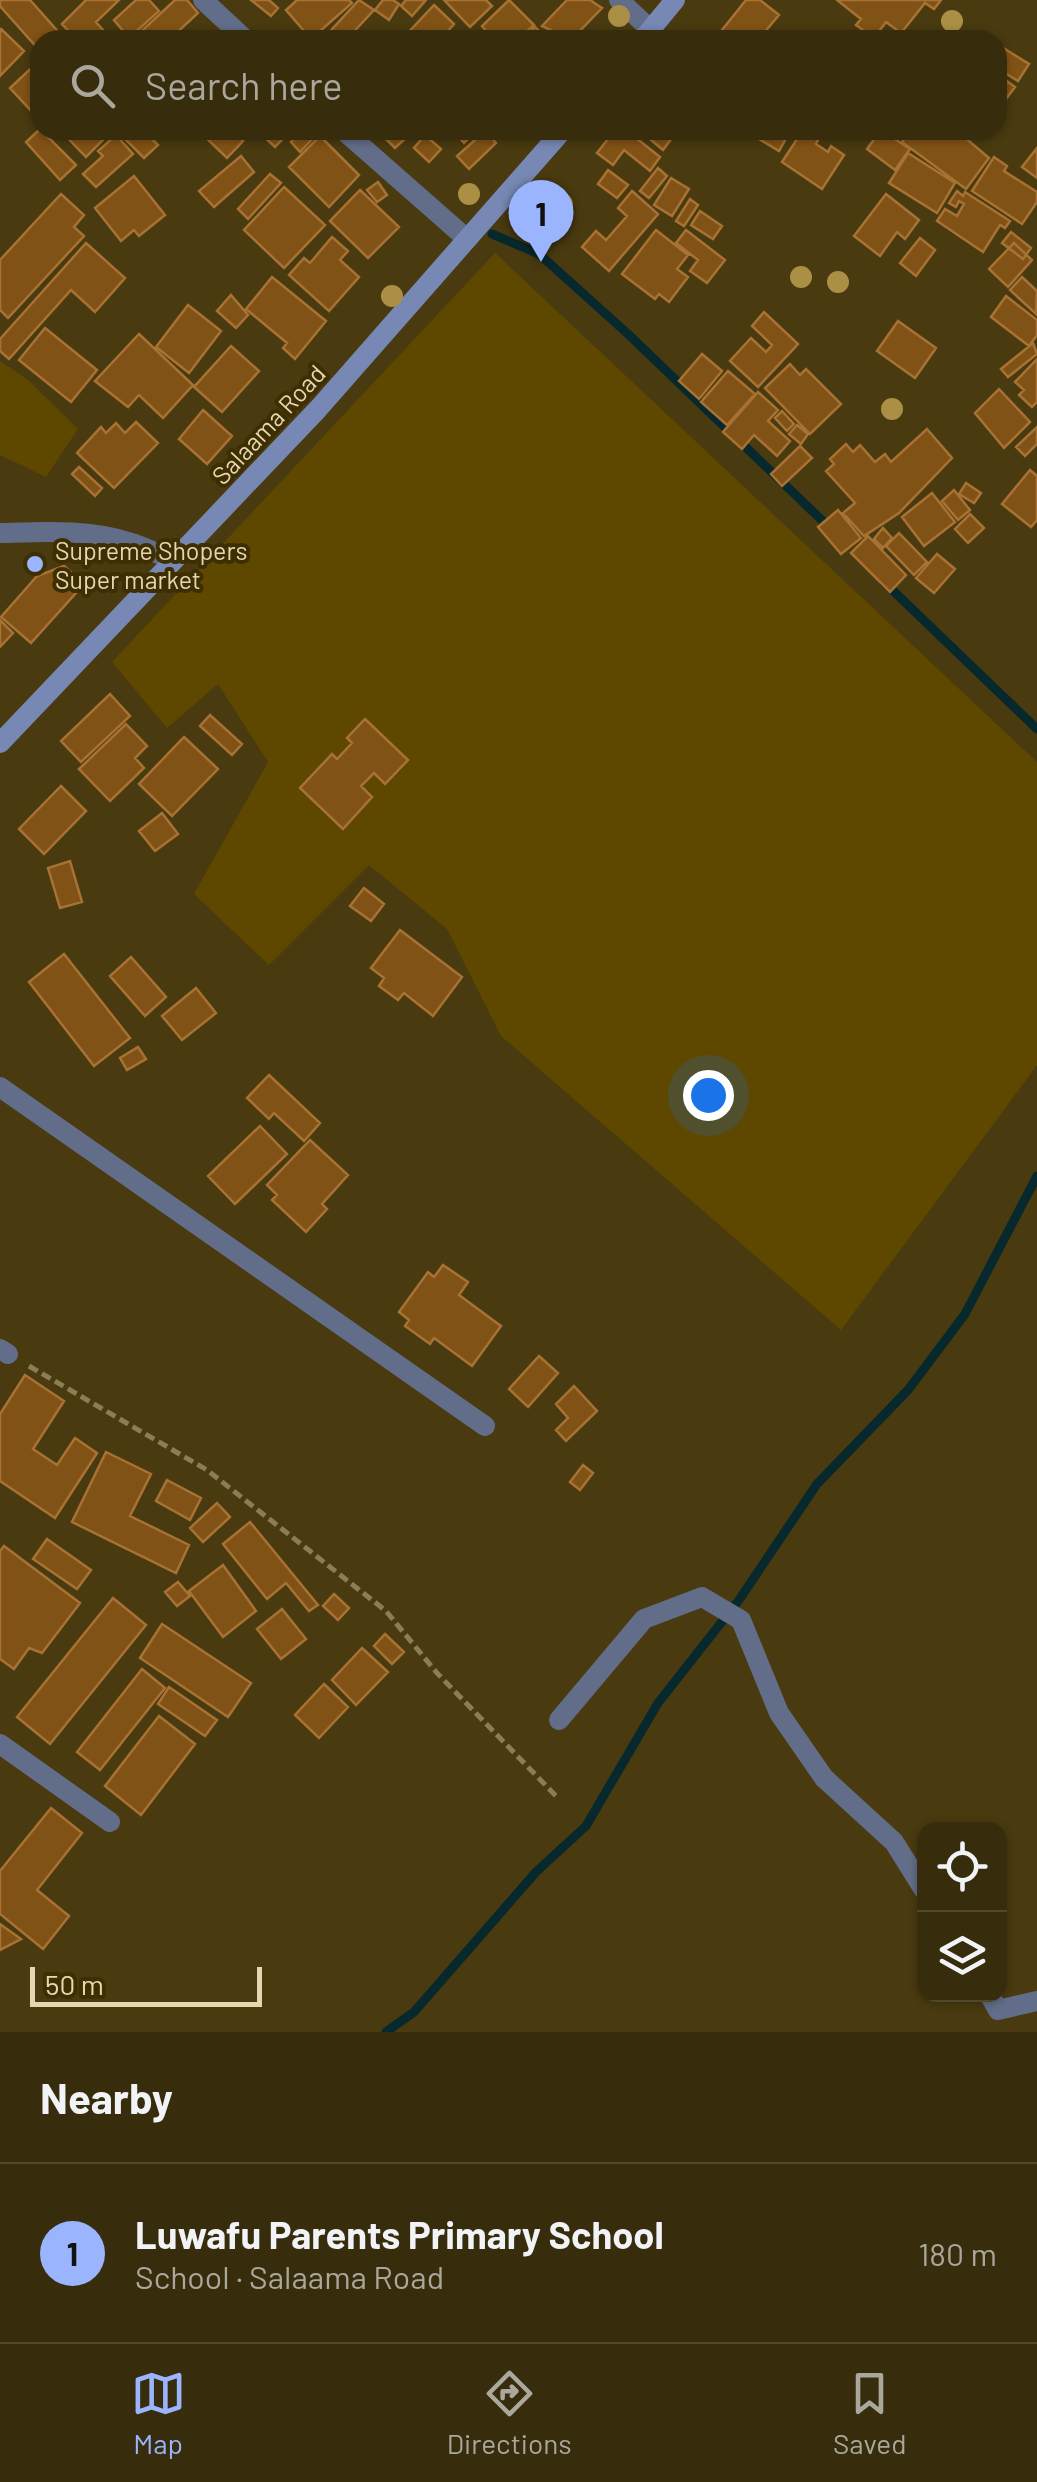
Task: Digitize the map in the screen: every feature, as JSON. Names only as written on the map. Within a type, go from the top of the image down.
[{"type":"main road","points":[[650,30],[675,0]]},
{"type":"main road","name":"Salaama Road","points":[[0,743],[318,409],[554,140]]},
{"type":"street","points":[[202,0],[235,30]]},
{"type":"street","points":[[619,0],[642,30]]},
{"type":"street","points":[[354,140],[467,239]]},
{"type":"street","points":[[0,534],[55,532],[94,536],[127,541],[173,560]]},
{"type":"street","points":[[0,1087],[485,1426]]},
{"type":"street","points":[[559,1720],[644,1618],[702,1597],[741,1620],[779,1714],[824,1778],[894,1842],[917,1879]]},
{"type":"street","points":[[0,1744],[110,1822]]},
{"type":"street","points":[[994,2002],[998,2010],[1037,2002]]},
{"type":"path","points":[[4,1352],[207,1470],[386,1610],[437,1673],[558,1796]]},
{"type":"shaded area","points":[[495,253],[1037,762],[1037,1065],[841,1330],[501,1036],[447,929],[369,865],[269,965],[194,894],[268,762],[218,684],[167,728],[112,662]]},
{"type":"shaded area","points":[[0,361],[28,380],[78,429],[46,477],[0,455]]},
{"type":"building","points":[[0,0],[30,0],[57,30],[30,30],[30,40],[0,6]]},
{"type":"building","points":[[86,0],[119,0],[96,22],[103,30],[68,30],[62,24]]},
{"type":"building","points":[[136,0],[149,0],[159,11],[138,30],[122,30],[114,20]]},
{"type":"building","points":[[175,0],[187,0],[198,13],[180,30],[143,30]]},
{"type":"building","points":[[251,0],[269,0],[278,8],[271,16]]},
{"type":"building","points":[[297,0],[352,3],[321,30],[303,30],[286,10]]},
{"type":"building","points":[[359,0],[374,10],[355,30],[331,30]]},
{"type":"building","points":[[383,0],[399,4],[389,20],[375,10]]},
{"type":"building","points":[[406,0],[426,0],[412,16],[401,6]]},
{"type":"building","points":[[444,0],[486,0],[492,6],[470,27]]},
{"type":"building","points":[[509,0],[534,25],[528,30],[485,30],[482,26]]},
{"type":"building","points":[[567,0],[590,0],[602,8],[581,30],[550,30],[542,26]]},
{"type":"building","points":[[746,0],[760,0],[779,15],[766,30],[722,30]]},
{"type":"building","points":[[837,0],[941,0],[934,9],[925,3],[903,30],[886,22],[880,30],[863,30],[856,25],[861,19]]},
{"type":"building","points":[[434,5],[454,24],[449,30],[411,30]]},
{"type":"building","points":[[0,30],[24,51],[0,76]]},
{"type":"building","points":[[1007,50],[1029,64],[1018,81],[1007,74]]},
{"type":"building","points":[[30,69],[30,110],[10,88]]},
{"type":"building","points":[[1007,81],[1015,87],[1007,98]]},
{"type":"building","points":[[30,138],[51,140],[76,165],[60,180],[26,142]]},
{"type":"building","points":[[70,140],[103,140],[86,157]]},
{"type":"building","points":[[110,140],[120,140],[133,154],[96,187],[83,174],[103,156],[98,151]]},
{"type":"building","points":[[126,140],[153,140],[158,145],[144,158]]},
{"type":"building","points":[[208,140],[243,141],[227,158]]},
{"type":"building","points":[[293,140],[311,140],[300,152]]},
{"type":"building","points":[[316,140],[324,140],[359,175],[329,207],[289,167]]},
{"type":"building","points":[[387,140],[404,140],[395,148]]},
{"type":"building","points":[[421,140],[431,140],[441,149],[429,162],[414,148]]},
{"type":"building","points":[[475,140],[496,143],[469,169],[457,156]]},
{"type":"building","points":[[607,140],[639,140],[660,157],[650,171],[624,150],[613,165],[597,153]]},
{"type":"building","points":[[651,140],[670,140],[663,150]]},
{"type":"building","points":[[761,140],[785,140],[779,151]]},
{"type":"building","points":[[796,140],[818,140],[816,144],[828,152],[831,146],[844,155],[822,189],[782,162]]},
{"type":"building","points":[[874,140],[896,140],[910,149],[895,170],[867,149]]},
{"type":"building","points":[[968,140],[989,158],[966,189],[902,142]]},
{"type":"building","points":[[1037,148],[1037,178],[1022,167]]},
{"type":"building","points":[[908,153],[955,183],[937,213],[889,183]]},
{"type":"building","points":[[241,156],[254,172],[214,207],[199,191]]},
{"type":"building","points":[[994,157],[1007,166],[1004,171],[1037,192],[1037,202],[1022,224],[972,191]]},
{"type":"building","points":[[658,168],[667,176],[649,198],[640,191]]},
{"type":"building","points":[[608,170],[628,185],[617,198],[598,184]]},
{"type":"building","points":[[270,174],[281,183],[248,219],[238,209]]},
{"type":"building","points":[[134,176],[165,215],[139,236],[134,230],[121,241],[95,208]]},
{"type":"building","points":[[671,178],[689,189],[672,216],[654,205]]},
{"type":"building","points":[[378,182],[387,195],[377,202],[367,190]]},
{"type":"building","points":[[284,187],[325,225],[284,268],[244,230]]},
{"type":"building","points":[[360,190],[399,227],[368,258],[330,221]]},
{"type":"building","points":[[632,191],[658,214],[609,271],[582,247],[596,231],[606,240],[627,216],[618,208]]},
{"type":"building","points":[[957,191],[963,196],[965,192],[1010,221],[1005,228],[1000,225],[983,252],[937,221],[945,209],[957,216],[964,204],[959,201],[956,207],[949,203]]},
{"type":"building","points":[[61,194],[84,215],[74,227],[84,236],[8,318],[0,310],[0,260]]},
{"type":"building","points":[[886,194],[919,220],[905,239],[897,232],[880,256],[854,236]]},
{"type":"building","points":[[690,199],[698,205],[684,226],[676,221]]},
{"type":"building","points":[[700,211],[722,226],[713,239],[691,225]]},
{"type":"building","points":[[656,230],[688,255],[677,269],[688,277],[669,302],[659,294],[655,299],[622,274]]},
{"type":"building","points":[[686,230],[725,260],[707,283],[690,271],[698,260],[676,243]]},
{"type":"building","points":[[1011,232],[1031,248],[1023,259],[1002,243]]},
{"type":"building","points":[[332,237],[348,251],[340,260],[359,277],[329,311],[289,275],[304,258],[310,263]]},
{"type":"building","points":[[920,238],[935,250],[916,276],[900,263]]},
{"type":"building","points":[[86,243],[125,278],[95,312],[71,290],[9,359],[0,351],[0,339]]},
{"type":"building","points":[[1014,243],[1032,260],[1008,287],[989,269]]},
{"type":"building","points":[[272,277],[326,321],[295,359],[283,348],[287,343],[246,309]]},
{"type":"building","points":[[1022,277],[1037,291],[1036,314],[1010,290]]},
{"type":"building","points":[[231,295],[248,315],[236,328],[217,311]]},
{"type":"building","points":[[1006,296],[1037,320],[1037,335],[1029,346],[991,317]]},
{"type":"building","points":[[188,305],[221,331],[189,373],[156,347]]},
{"type":"building","points":[[764,312],[798,344],[758,387],[730,361],[751,338],[766,352],[772,345],[752,326]]},
{"type":"building","points":[[898,321],[936,348],[915,378],[877,351]]},
{"type":"building","points":[[45,328],[97,370],[71,402],[19,360]]},
{"type":"building","points":[[139,334],[193,385],[163,418],[139,395],[128,407],[95,381]]},
{"type":"building","points":[[1033,343],[1037,354],[1008,377],[1001,369]]},
{"type":"building","points":[[231,346],[259,371],[222,412],[194,387]]},
{"type":"building","points":[[702,354],[722,371],[699,399],[679,381]]},
{"type":"building","points":[[1037,359],[1037,402],[1032,407],[1019,395],[1024,390],[1015,382]]},
{"type":"building","points":[[790,364],[800,375],[806,369],[841,404],[810,434],[765,388]]},
{"type":"building","points":[[728,371],[755,394],[727,425],[701,402]]},
{"type":"building","points":[[999,389],[1030,422],[1004,448],[975,413]]},
{"type":"building","points":[[758,392],[778,410],[768,421],[790,441],[777,456],[754,435],[742,449],[723,432]]},
{"type":"building","points":[[203,410],[232,436],[207,464],[179,439]]},
{"type":"building","points":[[782,411],[794,424],[787,431],[775,418]]},
{"type":"building","points":[[136,422],[158,443],[114,488],[77,453],[101,427],[106,433],[116,423],[125,433]]},
{"type":"building","points":[[797,425],[808,434],[801,444],[789,434]]},
{"type":"building","points":[[1037,427],[1037,444],[1025,456],[1016,447]]},
{"type":"building","points":[[927,429],[952,458],[899,513],[864,536],[843,513],[855,503],[826,471],[834,464],[830,459],[846,444],[853,452],[860,445],[875,462],[885,454],[891,462]]},
{"type":"building","points":[[800,446],[812,458],[782,486],[771,474]]},
{"type":"building","points":[[79,467],[102,488],[95,496],[72,474]]},
{"type":"building","points":[[1030,470],[1037,476],[1037,520],[1031,527],[1002,504]]},
{"type":"building","points":[[966,483],[981,493],[974,503],[959,494]]},
{"type":"building","points":[[954,490],[970,510],[958,520],[942,501]]},
{"type":"building","points":[[932,493],[955,522],[924,546],[902,517]]},
{"type":"building","points":[[838,510],[861,538],[841,554],[818,527]]},
{"type":"building","points":[[970,514],[984,528],[968,543],[955,529]]},
{"type":"building","points":[[883,528],[892,538],[883,548],[874,539]]},
{"type":"building","points":[[899,533],[927,562],[914,575],[886,546]]},
{"type":"building","points":[[868,536],[906,575],[890,592],[851,553]]},
{"type":"building","points":[[937,554],[955,569],[934,593],[916,578]]},
{"type":"building","points":[[64,566],[84,584],[31,643],[1,617],[37,576]]},
{"type":"building","points":[[0,620],[13,633],[0,647]]},
{"type":"building","points":[[110,694],[130,716],[81,762],[61,741]]},
{"type":"building","points":[[210,715],[242,744],[232,755],[200,726]]},
{"type":"building","points":[[365,719],[408,760],[385,784],[374,773],[361,786],[372,797],[343,829],[300,788],[332,754],[337,759],[352,743],[347,738]]},
{"type":"building","points":[[126,724],[147,746],[135,758],[144,768],[110,801],[79,769]]},
{"type":"building","points":[[184,737],[218,769],[172,816],[139,784]]},
{"type":"building","points":[[61,786],[86,811],[44,854],[19,829]]},
{"type":"building","points":[[162,813],[178,834],[155,851],[139,831]]},
{"type":"building","points":[[70,861],[82,902],[60,908],[48,868]]},
{"type":"building","points":[[364,888],[384,904],[371,921],[350,906]]},
{"type":"building","points":[[400,930],[462,977],[433,1016],[404,993],[398,1000],[379,986],[384,978],[371,968]]},
{"type":"building","points":[[64,954],[130,1038],[94,1066],[29,982]]},
{"type":"building","points":[[131,957],[166,997],[145,1016],[110,976]]},
{"type":"building","points":[[196,988],[216,1013],[182,1040],[162,1016]]},
{"type":"building","points":[[138,1047],[146,1059],[127,1070],[120,1058]]},
{"type":"building","points":[[269,1075],[320,1123],[304,1141],[274,1113],[269,1119],[247,1098]]},
{"type":"building","points":[[260,1126],[287,1154],[235,1204],[208,1176]]},
{"type":"building","points":[[310,1140],[348,1175],[322,1204],[327,1209],[306,1232],[272,1200],[277,1195],[267,1185]]},
{"type":"building","points":[[443,1265],[468,1282],[459,1295],[501,1326],[472,1366],[434,1338],[430,1344],[405,1326],[409,1320],[399,1312],[428,1272],[434,1277]]},
{"type":"building","points":[[539,1356],[558,1373],[528,1407],[509,1389]]},
{"type":"building","points":[[25,1375],[64,1401],[33,1449],[57,1465],[75,1438],[97,1453],[55,1518],[0,1481],[0,1414]]},
{"type":"building","points":[[574,1386],[597,1411],[566,1441],[556,1430],[568,1418],[556,1404]]},
{"type":"building","points":[[106,1452],[151,1474],[130,1516],[189,1545],[176,1573],[72,1522]]},
{"type":"building","points":[[583,1465],[593,1473],[580,1490],[570,1482]]},
{"type":"building","points":[[167,1480],[201,1498],[190,1520],[156,1501]]},
{"type":"building","points":[[217,1503],[230,1517],[203,1542],[190,1528]]},
{"type":"building","points":[[250,1522],[318,1605],[309,1611],[286,1583],[267,1599],[223,1544]]},
{"type":"building","points":[[47,1539],[91,1570],[77,1589],[33,1559]]},
{"type":"building","points":[[4,1546],[80,1603],[42,1653],[29,1648],[14,1669],[0,1659],[0,1551]]},
{"type":"building","points":[[223,1565],[256,1611],[223,1637],[189,1591]]},
{"type":"building","points":[[178,1582],[190,1596],[177,1606],[165,1592]]},
{"type":"building","points":[[334,1594],[349,1608],[338,1620],[323,1606]]},
{"type":"building","points":[[113,1598],[146,1625],[50,1744],[17,1717]]},
{"type":"building","points":[[282,1609],[306,1639],[281,1659],[257,1629]]},
{"type":"building","points":[[162,1624],[251,1683],[228,1717],[140,1658]]},
{"type":"building","points":[[385,1634],[404,1652],[392,1664],[374,1646]]},
{"type":"building","points":[[362,1648],[388,1672],[356,1705],[332,1680]]},
{"type":"building","points":[[142,1669],[165,1688],[100,1770],[77,1752]]},
{"type":"building","points":[[324,1684],[348,1707],[319,1738],[295,1715]]},
{"type":"building","points":[[169,1687],[217,1720],[205,1736],[158,1704]]},
{"type":"building","points":[[159,1716],[195,1744],[141,1815],[105,1786]]},
{"type":"building","points":[[51,1808],[82,1833],[37,1890],[69,1916],[43,1949],[0,1914],[0,1871]]},
{"type":"building","points":[[0,1924],[21,1939],[0,1950]]},
{"type":"waterway","points":[[492,234],[539,254],[831,529]]},
{"type":"waterway","points":[[884,582],[1037,729]]},
{"type":"waterway","points":[[386,2032],[414,2012],[536,1872],[586,1826],[658,1703],[739,1600],[817,1484],[908,1390],[965,1314],[1037,1176]]},
{"type":"place","name":"Luwafu Parents Primary School","points":[[541,262]]},
{"type":"place","name":"Supreme Shopers Super market","points":[[35,564]]}]
